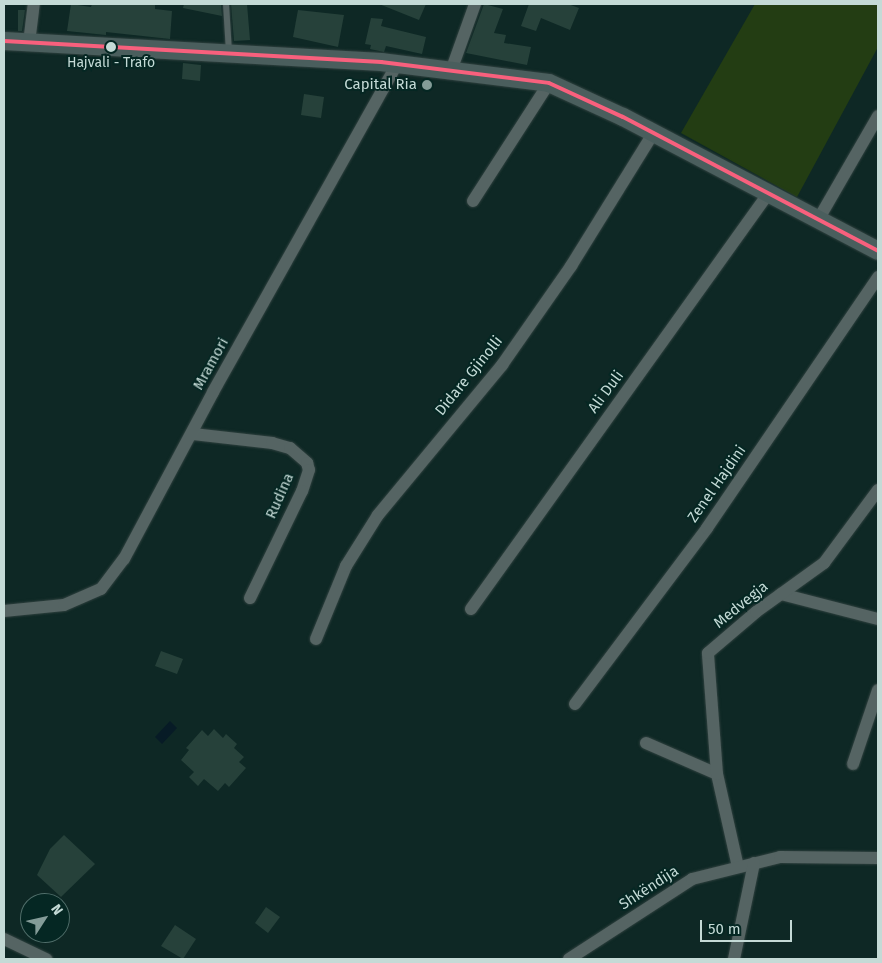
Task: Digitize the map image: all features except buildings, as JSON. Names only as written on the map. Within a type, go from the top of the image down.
[{"type":"street","points":[[29,43],[34,4]]},
{"type":"street","points":[[451,71],[475,4]]},
{"type":"street","points":[[4,41],[397,64],[549,83],[654,134],[878,252]]},
{"type":"street","name":"Mramori","points":[[4,611],[64,605],[101,589],[124,559],[193,434],[213,392],[397,64]]},
{"type":"street","points":[[473,201],[549,83]]},
{"type":"street","points":[[818,220],[878,116]]},
{"type":"street","name":"Didare Gjinolli","points":[[316,639],[346,566],[378,515],[502,365],[571,266],[654,134]]},
{"type":"street","name":"Ali Duli","points":[[471,609],[768,194]]},
{"type":"street","name":"Zenel Hajdini","points":[[575,704],[707,528],[878,277]]},
{"type":"street","name":"Rudina","points":[[193,434],[272,443],[290,448],[307,462],[309,470],[302,491],[250,598]]},
{"type":"street","name":"Medvegja","points":[[738,867],[717,774],[708,653],[781,594],[824,563],[877,493]]},
{"type":"street","points":[[781,594],[878,619]]},
{"type":"street","points":[[853,764],[878,690]]},
{"type":"street","points":[[646,743],[717,774]]},
{"type":"street","name":"Shkëndija","points":[[569,959],[692,879],[780,857],[878,858]]},
{"type":"street","points":[[734,959],[754,863]]},
{"type":"street","points":[[4,939],[46,959]]},
{"type":"lane","points":[[226,4],[229,54]]},
{"type":"green space","points":[[755,4],[878,4],[878,47],[797,197],[681,133]]},
{"type":"water","points":[[170,721],[177,728],[162,744],[155,737]]},
{"type":"transit line","points":[[4,41],[381,62],[549,83],[623,117],[878,251]]},
{"type":"place","name":"Hajvali - Trafo","points":[[111,47]]},
{"type":"place","name":"Capital Ria","points":[[427,85]]}]
